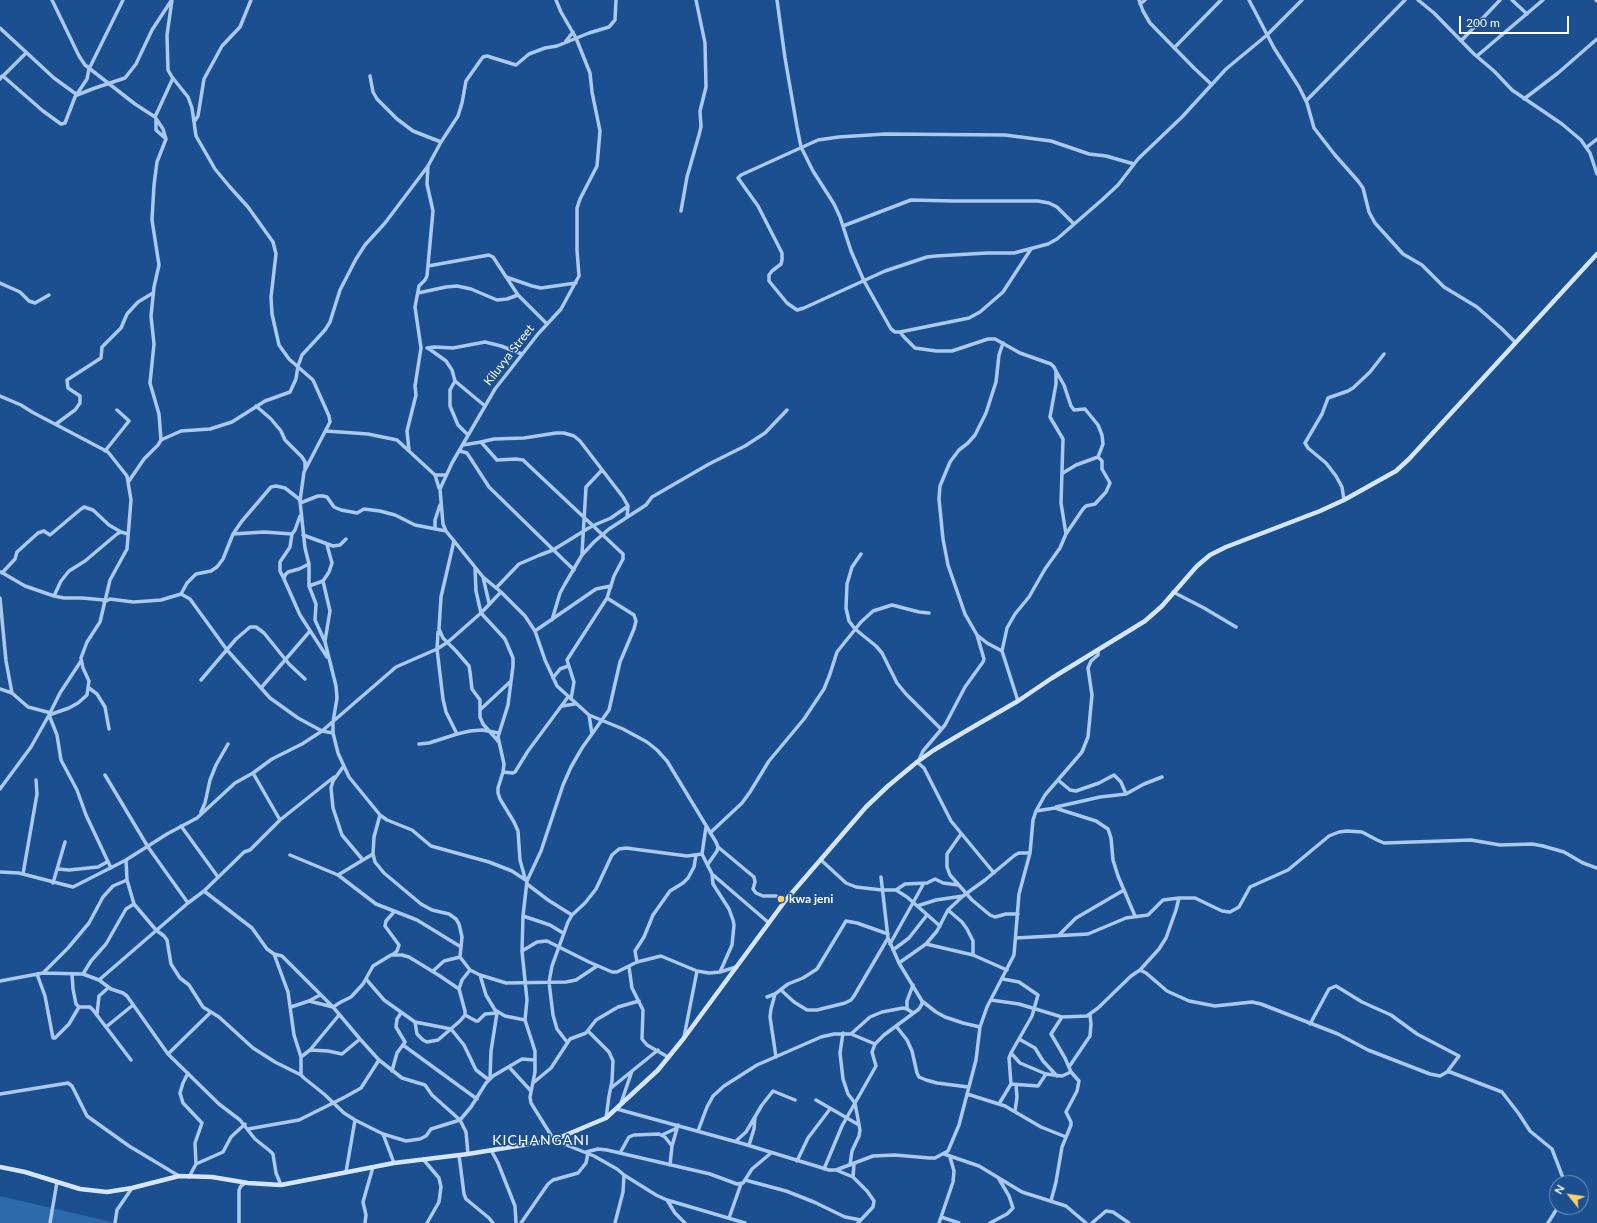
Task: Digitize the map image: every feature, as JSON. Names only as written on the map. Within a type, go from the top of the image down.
[{"type":"street","points":[[52,0],[79,56],[89,69],[155,118],[163,129],[166,138],[157,162],[152,220],[159,265],[153,292],[151,316],[154,344],[150,382],[159,414],[161,440],[158,446],[144,459],[129,481]]},
{"type":"street","points":[[26,53],[1,77],[61,124],[65,123],[76,95],[86,79],[89,69],[123,0]]},
{"type":"street","points":[[76,95],[125,78],[136,64],[143,46],[159,17],[172,0]]},
{"type":"street","points":[[172,0],[167,35],[168,70],[172,78],[188,96],[196,136],[215,169],[248,207],[273,242],[276,254],[272,281],[272,314],[280,345],[289,359],[313,380],[326,405],[330,422],[304,472]]},
{"type":"street","points":[[194,122],[198,116],[204,79],[222,46],[240,27],[251,0]]},
{"type":"street","name":"Kiluvya Street","points":[[556,0],[560,12],[576,38],[590,73],[592,92],[600,132],[597,166],[580,199],[578,208],[577,250],[580,276],[561,309],[494,388],[446,475],[440,490],[442,524],[483,577],[501,592],[525,616],[535,631],[557,686],[589,716],[634,735],[657,750],[676,775],[718,847]]},
{"type":"street","points":[[161,440],[181,431],[210,429],[232,422],[271,398],[290,392],[296,379],[298,366],[306,350],[325,330],[330,322],[340,290],[361,250],[385,223],[428,166],[441,142],[458,116],[466,81],[483,57],[492,57],[516,65],[529,54],[544,48],[557,46],[609,27],[615,16],[616,0]]},
{"type":"street","points":[[681,211],[687,177],[700,131],[700,111],[706,87],[705,43],[696,0]]},
{"type":"street","points":[[777,0],[795,120],[801,147],[834,204],[851,251],[864,281],[889,327],[893,331],[900,332],[969,318],[980,312],[1003,292],[1031,249]]},
{"type":"street","points":[[1145,0],[1140,2],[1150,23],[1211,84]]},
{"type":"street","points":[[1174,48],[1220,0]]},
{"type":"street","points":[[1249,0],[1267,35],[1306,100],[1314,128],[1363,188],[1372,218],[1403,254],[1429,271],[1444,287],[1477,307],[1515,342]]},
{"type":"street","points":[[1134,164],[1106,156],[1090,154],[1051,141],[1005,136],[885,134],[818,140],[741,175],[738,178],[758,206],[782,253],[781,264],[769,275],[769,281],[787,303],[797,310],[885,271],[936,256],[1014,253],[1031,249],[1052,242],[1118,185],[1134,164],[1182,117],[1211,84],[1234,61],[1267,35],[1302,0]]},
{"type":"street","points":[[1306,100],[1405,0]]},
{"type":"street","points":[[1418,0],[1434,13],[1512,90],[1562,124],[1587,147],[1597,174]]},
{"type":"street","points":[[1461,41],[1500,0]]},
{"type":"street","points":[[1512,0],[1527,14]]},
{"type":"street","points":[[1477,56],[1543,0]]},
{"type":"street","points":[[0,28],[54,78],[76,95]]},
{"type":"street","points":[[565,42],[573,32]]},
{"type":"street","points":[[1524,99],[1558,73],[1597,39]]},
{"type":"street","points":[[370,76],[372,87],[377,99],[398,119],[413,131],[441,142]]},
{"type":"street","points":[[166,138],[156,130],[155,118],[172,78]]},
{"type":"street","points":[[1587,147],[1597,139]]},
{"type":"street","points":[[409,450],[407,431],[416,395],[415,386],[421,348],[415,307],[420,284],[426,278],[430,260],[433,211],[427,184],[428,166]]},
{"type":"street","points":[[843,226],[910,200],[1038,201],[1057,207],[1074,224]]},
{"type":"street","points":[[0,1167],[25,1172],[80,1189],[107,1192],[132,1188],[179,1176],[212,1177],[248,1183],[281,1185],[394,1163],[468,1154],[554,1140],[606,1118],[658,1070],[684,1038],[785,901],[866,807],[888,786],[918,761],[1018,701],[1052,678],[1145,621],[1162,606],[1197,566],[1210,555],[1226,547],[1301,519],[1344,500],[1396,471],[1597,254]]},
{"type":"street","points":[[428,266],[489,255],[493,257],[518,295],[547,324]]},
{"type":"street","points":[[505,277],[540,288],[576,283]]},
{"type":"street","points":[[0,283],[20,292],[35,303],[49,295]]},
{"type":"street","points":[[418,293],[457,286],[471,289],[497,300],[507,299],[518,295]]},
{"type":"street","points":[[56,424],[75,410],[80,403],[80,396],[68,388],[67,380],[101,358],[104,344],[121,328],[129,312],[138,302],[147,298],[153,292]]},
{"type":"street","points":[[900,332],[913,346],[920,349],[952,350],[991,339],[1003,343],[1020,353],[1051,364],[1064,385],[1071,406],[1074,410],[1085,410],[1098,425],[1103,444],[1098,457],[1076,465],[1063,473]]},
{"type":"street","points":[[421,348],[453,348],[485,342],[522,354]]},
{"type":"street","points":[[918,761],[923,751],[949,719],[965,687],[984,659],[977,635],[964,614],[951,576],[943,539],[939,499],[940,486],[950,462],[959,450],[975,435],[986,413],[996,382],[999,355],[1003,343]]},
{"type":"street","points":[[427,348],[442,357],[450,365],[455,381],[485,406]]},
{"type":"street","points":[[1344,500],[1340,482],[1336,476],[1326,463],[1308,448],[1305,443],[1322,414],[1328,398],[1354,388],[1370,372],[1384,354]]},
{"type":"street","points":[[1056,371],[1056,384],[1050,416],[1063,439],[1061,503],[1066,534]]},
{"type":"street","points":[[455,381],[450,390],[449,403],[458,425],[468,435]]},
{"type":"street","points":[[0,396],[21,404],[32,412],[56,424],[66,431],[105,450],[124,472],[129,481],[131,500],[127,549],[110,580],[104,600],[100,622],[87,642],[81,661],[60,693],[50,714],[31,746],[0,788]]},
{"type":"street","points":[[256,406],[271,419],[285,440],[302,457],[305,464],[300,502],[303,535],[309,564],[309,586],[316,604],[316,620],[325,642],[328,660],[336,686],[337,698],[333,722],[333,733],[343,767],[349,777],[380,815],[394,824],[412,830],[431,846],[489,862],[527,881],[548,900],[572,915]]},
{"type":"street","points":[[105,450],[129,421],[117,410]]},
{"type":"street","points":[[552,620],[560,594],[588,547],[602,535],[646,505],[654,496],[709,464],[754,441],[770,429],[787,410]]},
{"type":"street","points":[[326,431],[361,433],[397,440],[435,476],[440,490]]},
{"type":"street","points":[[463,445],[494,439],[524,438],[541,434],[564,433],[574,436],[580,441],[613,482],[628,506],[627,517]]},
{"type":"street","points":[[481,442],[497,460],[523,460],[592,526],[622,552],[624,556],[614,576],[607,598],[569,656],[567,663],[574,682],[569,698],[528,751],[515,772],[503,772]]},
{"type":"street","points":[[460,451],[467,453],[489,487],[574,570]]},
{"type":"street","points":[[1018,701],[1002,651],[1010,620],[1029,597],[1045,569],[1060,548],[1066,534],[1083,509],[1086,506],[1095,504],[1109,487],[1109,480],[1102,469],[1102,461],[1098,457]]},
{"type":"street","points":[[582,555],[587,485],[602,470]]},
{"type":"street","points":[[435,476],[446,475]]},
{"type":"street","points":[[128,534],[109,525],[94,510],[84,508],[50,535],[44,531],[38,533],[18,552],[15,559],[1,572],[25,586],[64,598],[110,599],[133,602],[161,600],[181,594],[187,583],[196,574],[211,571],[217,567],[223,559],[233,534],[248,513],[271,487],[276,486],[285,488],[299,499],[300,502]]},
{"type":"street","points":[[300,502],[318,496],[323,496],[327,498],[334,507],[341,510],[357,513],[364,510],[380,512],[395,515],[415,525],[446,531]]},
{"type":"street","points":[[435,529],[435,520],[441,502]]},
{"type":"street","points":[[496,588],[519,564],[553,550],[592,526],[611,518],[628,506]]},
{"type":"street","points":[[301,514],[292,534],[290,547],[280,562],[280,571],[295,605],[328,660]]},
{"type":"street","points":[[54,596],[61,581],[69,571],[85,561],[114,536],[121,532]]},
{"type":"street","points":[[233,534],[264,532],[292,534]]},
{"type":"street","points":[[303,535],[327,545],[337,546],[346,539]]},
{"type":"street","points":[[454,541],[441,597],[437,649],[446,712],[457,734]]},
{"type":"street","points":[[309,586],[323,581],[329,572],[332,563],[327,545]]},
{"type":"street","points":[[861,554],[855,562],[849,575],[845,596],[847,615],[855,629],[876,646],[882,653],[897,683],[941,730]]},
{"type":"street","points":[[284,579],[288,572],[309,564]]},
{"type":"street","points":[[475,567],[476,592],[481,613],[505,640],[510,648],[513,658],[508,705],[498,741],[504,764],[498,793],[518,831],[520,860],[527,881]]},
{"type":"street","points":[[483,577],[489,603]]},
{"type":"street","points":[[323,581],[330,611],[325,642]]},
{"type":"street","points":[[535,631],[596,589],[611,586]]},
{"type":"street","points":[[0,872],[23,874],[73,887],[126,860],[181,826],[197,818],[235,783],[322,731],[396,667],[437,649],[448,642],[481,613],[501,592]]},
{"type":"street","points":[[1173,592],[1236,627]]},
{"type":"street","points":[[181,594],[193,601],[227,650],[270,698],[282,708],[322,731],[333,733]]},
{"type":"street","points":[[0,598],[7,666],[12,693]]},
{"type":"street","points":[[607,598],[631,613],[636,618],[636,621],[619,668],[610,710],[592,734],[568,773],[541,851],[527,881],[523,916],[522,951],[527,1000],[526,1020],[533,1042],[535,1060],[531,1090],[531,1103],[554,1140],[587,1153],[617,1169],[656,1195],[667,1200],[745,1223]]},
{"type":"street","points":[[710,833],[742,803],[769,761],[804,720],[824,689],[838,652],[855,629],[873,610],[892,605],[929,613]]},
{"type":"street","points":[[201,680],[243,632],[250,627],[256,627],[264,633],[289,664],[305,679]]},
{"type":"street","points":[[439,629],[443,638],[469,666],[470,685],[480,700],[480,717],[483,724],[498,741]]},
{"type":"street","points":[[261,688],[310,631]]},
{"type":"street","points":[[977,635],[1002,651]]},
{"type":"street","points":[[836,1170],[873,1156],[882,1155],[936,1158],[951,1148],[959,1125],[976,1060],[980,1026],[991,1000],[1014,955],[1019,894],[1030,853],[1033,820],[1036,811],[1045,795],[1082,752],[1088,737],[1092,695],[1088,668],[1091,661],[1098,655],[1098,650]]},
{"type":"street","points":[[0,689],[12,693],[28,707],[50,714],[78,703],[87,695],[89,688],[88,678],[81,661]]},
{"type":"street","points":[[553,678],[560,669],[568,666]]},
{"type":"street","points":[[481,709],[511,681]]},
{"type":"street","points":[[89,688],[97,694],[105,707],[109,729]]},
{"type":"street","points":[[561,707],[568,704],[576,704]]},
{"type":"street","points":[[50,714],[61,760],[77,790],[86,815],[111,868]]},
{"type":"street","points":[[589,716],[592,734]]},
{"type":"street","points":[[419,744],[429,743],[457,734],[476,730],[499,733]]},
{"type":"street","points":[[201,814],[206,803],[210,780],[228,744]]},
{"type":"street","points":[[918,761],[924,768],[944,808],[961,834],[994,873]]},
{"type":"street","points":[[99,980],[156,930],[204,891],[244,852],[250,850],[280,820],[334,777],[343,767]]},
{"type":"street","points":[[253,773],[280,820]]},
{"type":"street","points":[[1058,780],[1070,790],[1076,791],[1099,783],[1114,774],[1121,782],[1126,794]]},
{"type":"street","points":[[105,775],[148,847],[188,903]]},
{"type":"street","points":[[334,777],[331,788],[331,796],[337,823],[342,835],[363,860]]},
{"type":"street","points":[[1036,811],[1100,797],[1126,794],[1144,784],[1162,777]]},
{"type":"street","points":[[23,874],[38,792],[36,780]]},
{"type":"street","points":[[1055,808],[1096,821],[1108,829],[1111,838],[1113,860],[1135,916]]},
{"type":"street","points":[[380,815],[374,837],[373,854],[378,867],[415,900],[432,910],[453,916],[459,924],[461,930],[460,957],[470,970],[480,975],[506,983],[566,982],[576,980],[597,966]]},
{"type":"street","points":[[181,826],[218,877]]},
{"type":"street","points":[[706,826],[702,854],[712,874],[713,884],[729,909],[734,925],[732,945],[720,972]]},
{"type":"street","points":[[1016,938],[1088,934],[1126,918],[1148,915],[1163,900],[1179,898],[1195,898],[1222,911],[1234,911],[1239,907],[1250,888],[1288,870],[1333,834],[1347,831],[1362,832],[1384,843],[1471,840],[1500,845],[1532,844],[1564,852],[1583,863],[1597,868]]},
{"type":"street","points":[[961,834],[949,849],[947,867],[950,875],[965,895],[990,915],[995,917],[1006,914],[1018,914]]},
{"type":"street","points":[[53,883],[65,842]]},
{"type":"street","points":[[708,864],[715,856],[718,847],[754,877],[754,890],[756,893],[762,896],[776,896],[785,901]]},
{"type":"street","points":[[567,1042],[554,1022],[549,982],[552,966],[563,933],[572,915],[580,909],[591,896],[612,855],[619,849],[644,850],[687,856],[702,854]]},
{"type":"street","points":[[899,963],[926,944],[940,926],[948,910],[965,895],[986,880],[1015,855],[1019,853],[1030,853]]},
{"type":"street","points":[[338,876],[373,854]]},
{"type":"street","points":[[290,855],[338,876],[370,900],[394,912],[417,920],[461,947]]},
{"type":"street","points":[[637,962],[635,951],[644,937],[653,915],[668,893],[688,878],[694,867],[696,855]]},
{"type":"street","points":[[126,860],[128,880],[134,904],[156,930],[167,940],[169,947],[169,960],[180,978],[189,985],[203,1007],[219,1017],[253,1048],[275,1062],[301,1075],[333,1102],[337,1108],[355,1120],[383,1134],[402,1140],[420,1139],[426,1136],[431,1128],[460,1120],[489,1079],[522,1059],[535,1060]]},
{"type":"street","points":[[821,860],[850,886],[882,890],[896,890],[913,902],[940,926]]},
{"type":"street","points":[[58,869],[69,870],[98,867],[107,862]]},
{"type":"street","points":[[712,874],[768,923]]},
{"type":"street","points":[[881,877],[890,944],[899,963],[922,1001],[945,1017],[962,1023],[980,1026]]},
{"type":"street","points":[[896,890],[904,884],[924,883],[935,879],[943,883],[958,885]]},
{"type":"street","points":[[42,973],[85,928],[103,897],[113,886],[128,880]]},
{"type":"street","points":[[890,944],[924,883]]},
{"type":"street","points":[[1059,935],[1076,918],[1124,890]]},
{"type":"street","points":[[204,891],[252,928],[267,949],[284,958],[333,1007],[360,1040],[379,1060],[402,1078],[425,1085],[432,1095],[460,1120],[466,1132],[468,1154]]},
{"type":"street","points":[[917,906],[936,900],[965,895]]},
{"type":"street","points":[[991,1000],[1035,1008],[1062,1016],[1090,1015],[1131,976],[1140,970],[1159,949],[1166,938],[1179,898]]},
{"type":"street","points":[[83,974],[109,939],[126,909],[134,904]]},
{"type":"street","points":[[948,910],[962,922],[967,929],[973,941],[973,955]]},
{"type":"street","points":[[309,1001],[333,1007],[351,997],[366,979],[373,966],[397,951],[399,945],[385,926],[386,921],[394,912]]},
{"type":"street","points":[[893,950],[909,938],[927,915]]},
{"type":"street","points":[[523,916],[550,925],[563,933]]},
{"type":"street","points":[[767,997],[775,994],[788,984],[803,978],[817,969],[846,921],[857,923],[888,936]]},
{"type":"street","points":[[781,990],[794,1002],[807,1010],[817,1010],[851,1000],[888,936]]},
{"type":"street","points":[[522,951],[537,942],[547,941],[597,966],[617,972],[637,962],[661,956],[697,971],[709,973],[720,972],[736,967]]},
{"type":"street","points":[[926,944],[973,955],[1007,970]]},
{"type":"street","points":[[274,954],[288,992],[294,1035],[301,1057],[301,1075]]},
{"type":"street","points":[[392,955],[409,957],[459,989],[465,1007],[465,1015],[438,1040],[427,1042],[423,1040],[417,1034],[415,1022]]},
{"type":"street","points":[[433,971],[444,961],[460,957]]},
{"type":"street","points":[[630,966],[632,988],[643,1010],[642,1039],[647,1045],[668,1057]]},
{"type":"street","points":[[459,989],[462,980],[470,970]]},
{"type":"street","points":[[1140,970],[1146,973],[1167,991],[1189,1001],[1215,1006],[1252,1002],[1261,1004],[1310,1024],[1338,1034],[1368,1050],[1430,1074],[1440,1076],[1447,1072],[1459,1056],[1421,1036],[1391,1015],[1362,1002],[1336,986],[1330,989],[1310,1024]]},
{"type":"street","points":[[684,1038],[697,971]]},
{"type":"street","points":[[0,981],[42,973],[83,974],[99,980],[108,988],[123,993],[127,996],[168,1054],[219,1104],[245,1124],[255,1139],[273,1154],[276,1173],[281,1185]]},
{"type":"street","points":[[37,974],[45,996],[53,1038],[55,1038],[69,1024],[79,1007]]},
{"type":"street","points":[[72,974],[75,1001],[79,1007]]},
{"type":"street","points":[[480,975],[488,1000],[492,1008],[497,1013]]},
{"type":"street","points":[[366,979],[377,994],[415,1022],[451,1029],[464,1045],[476,1070],[489,1079]]},
{"type":"street","points":[[999,1104],[1011,1084],[1009,1061],[1011,1053],[1032,1016],[1038,995],[1019,982],[1003,979]]},
{"type":"street","points":[[907,1009],[907,1001],[913,984]]},
{"type":"street","points":[[97,1014],[99,996],[108,988]]},
{"type":"street","points":[[775,994],[770,1017],[776,1057]]},
{"type":"street","points":[[291,1007],[309,1001],[320,995]]},
{"type":"street","points":[[533,1083],[551,1068],[570,1039],[583,1035],[596,1020],[608,1012],[618,1007],[639,1001]]},
{"type":"street","points":[[824,1169],[847,1118],[876,1066],[872,1052],[875,1044],[921,1007],[922,1001]]},
{"type":"street","points":[[106,1027],[133,1005]]},
{"type":"street","points":[[79,1007],[90,1007],[97,1014],[131,1060]]},
{"type":"street","points":[[851,1034],[862,1023],[875,1015],[892,1010],[907,1009],[913,1013]]},
{"type":"street","points":[[168,1054],[210,1012]]},
{"type":"street","points":[[392,1071],[397,1053],[403,1045],[404,1039],[396,1027],[396,1023],[401,1013]]},
{"type":"street","points":[[465,1015],[476,1021],[478,1021],[485,1014],[497,1013],[526,1020]]},
{"type":"street","points":[[489,1079],[491,1051],[497,1013]]},
{"type":"street","points":[[301,1057],[310,1050],[339,1015]]},
{"type":"street","points":[[1069,1067],[1090,1036],[1090,1015]]},
{"type":"street","points":[[1051,1201],[1060,1156],[1071,1122],[1067,1114],[1067,1109],[1079,1081],[1071,1072],[1051,1034],[1062,1016]]},
{"type":"street","points":[[896,1026],[907,1040],[912,1051],[919,1077],[937,1083],[968,1088]]},
{"type":"street","points":[[588,1031],[605,1047],[613,1061],[613,1076],[606,1118]]},
{"type":"street","points":[[843,1033],[840,1053],[843,1078],[848,1094],[855,1103],[859,1125],[859,1136],[852,1151],[853,1176]]},
{"type":"street","points":[[698,1131],[713,1096],[724,1086],[757,1065],[821,1037],[843,1033],[851,1034],[875,1044]]},
{"type":"street","points":[[1019,1039],[1038,1052],[1043,1061],[1057,1076]]},
{"type":"street","points":[[310,1050],[328,1051],[342,1054],[360,1040]]},
{"type":"street","points":[[403,1045],[477,1098]]},
{"type":"street","points":[[611,1088],[658,1050]]},
{"type":"street","points":[[1011,1053],[1020,1063],[1046,1074],[1057,1076],[1066,1075],[1071,1072]]},
{"type":"street","points":[[248,1129],[299,1120],[361,1088],[379,1060]]},
{"type":"street","points":[[508,1067],[531,1090]]},
{"type":"street","points":[[618,1108],[632,1070]]},
{"type":"street","points":[[1447,1072],[1504,1093],[1530,1131],[1552,1149],[1562,1175]]},
{"type":"street","points":[[188,1073],[180,1093],[183,1103],[202,1123],[195,1143],[196,1164],[189,1177]]},
{"type":"street","points":[[1011,1084],[1038,1086],[1046,1074]]},
{"type":"street","points":[[0,1094],[68,1083],[72,1086],[87,1116],[129,1146],[179,1176]]},
{"type":"street","points":[[1015,1111],[1017,1097],[1016,1085]]},
{"type":"street","points":[[736,1141],[746,1132],[762,1105],[773,1091],[795,1100]]},
{"type":"street","points":[[967,1094],[999,1104],[1015,1111],[1041,1127],[1066,1137]]},
{"type":"street","points":[[816,1100],[859,1125]]},
{"type":"street","points":[[618,1108],[677,1127],[736,1141],[796,1161],[824,1169],[836,1170],[853,1176],[874,1201],[873,1207],[860,1222],[786,1191],[745,1180]]},
{"type":"street","points":[[796,1161],[808,1138],[830,1109]]},
{"type":"street","points":[[749,1145],[754,1129],[755,1117]]},
{"type":"street","points":[[346,1172],[355,1120]]},
{"type":"street","points":[[196,1164],[207,1158],[220,1154],[231,1137],[245,1124]]},
{"type":"street","points":[[620,1153],[631,1135],[662,1135],[677,1127]]},
{"type":"street","points":[[670,1165],[672,1146],[677,1127]]},
{"type":"street","points":[[383,1134],[394,1163]]},
{"type":"street","points":[[662,1135],[672,1146]]},
{"type":"street","points":[[587,1153],[598,1149],[620,1153],[710,1174],[734,1184],[741,1184]]},
{"type":"street","points":[[491,1150],[498,1163],[515,1206],[516,1223]]},
{"type":"street","points":[[521,1223],[548,1184],[553,1180],[578,1173],[586,1163],[587,1153]]},
{"type":"street","points":[[729,1218],[741,1184],[752,1169],[771,1153]]},
{"type":"street","points":[[944,1154],[979,1166],[1022,1192],[1034,1197],[1051,1201],[1072,1210],[1086,1223]]},
{"type":"street","points":[[460,1155],[464,1194],[466,1199],[493,1223]]},
{"type":"street","points":[[939,1223],[953,1182],[954,1171],[950,1157]]},
{"type":"street","points":[[423,1159],[439,1178],[441,1187],[438,1202],[426,1223]]},
{"type":"street","points":[[366,1223],[366,1214],[363,1202],[373,1167]]},
{"type":"street","points":[[615,1223],[623,1192],[624,1175]]},
{"type":"street","points":[[990,1223],[1007,1214],[1013,1208],[1009,1196],[999,1178]]},
{"type":"street","points":[[50,1223],[57,1182]]},
{"type":"street","points":[[238,1223],[240,1190],[244,1183],[248,1183]]},
{"type":"street","points":[[115,1223],[117,1210],[132,1188]]},
{"type":"street","points":[[667,1200],[675,1213],[685,1223]]},
{"type":"street","points":[[1092,1223],[1106,1211],[1113,1212],[1129,1223]]},
{"type":"street","points":[[941,1217],[957,1223]]},
{"type":"shaded area","points":[[0,1196],[116,1223],[0,1223]]},
{"type":"place","name":"kwa jeni","points":[[781,899]]},
{"type":"district","name":"KICHANGANI","points":[[541,1140]]}]
